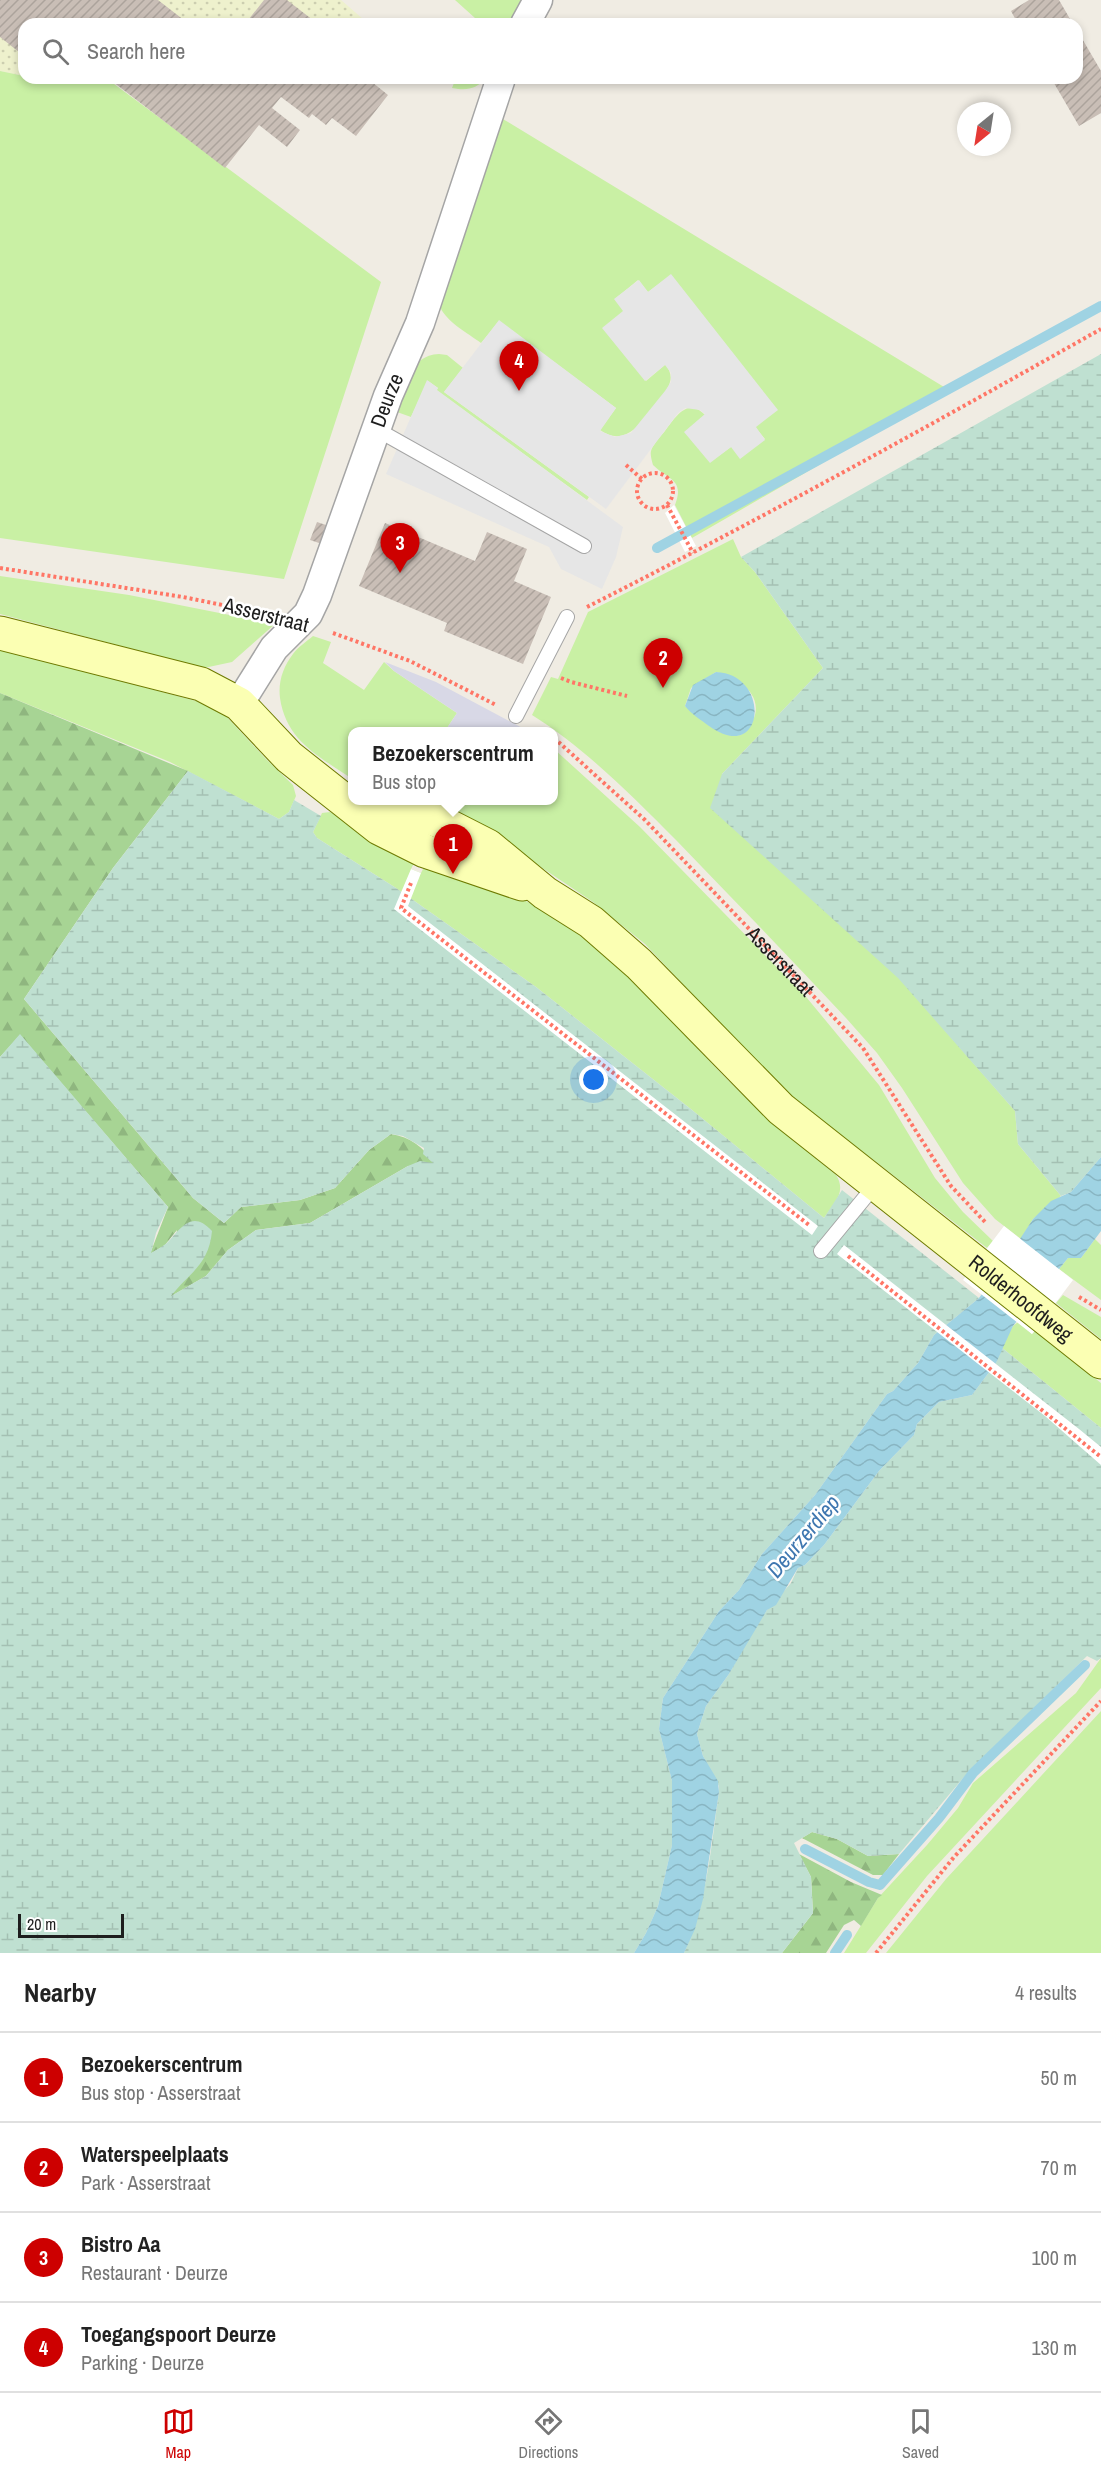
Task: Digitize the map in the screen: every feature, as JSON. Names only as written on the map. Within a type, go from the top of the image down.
[{"type":"main road","points":[[0,633],[201,684],[239,704],[289,757],[339,789]]},
{"type":"main road","points":[[355,805],[379,828],[425,851],[545,893]]},
{"type":"main road","points":[[389,805],[439,821],[488,846],[545,893],[591,922],[631,957],[781,1109],[876,1184]]},
{"type":"main road","name":"Rolderhoofdweg","points":[[876,1184],[1101,1362]]},
{"type":"street","points":[[528,18],[538,0]]},
{"type":"street","name":"Deurze","points":[[239,704],[274,648],[301,621],[317,596],[388,396],[420,323],[499,84]]},
{"type":"lane","points":[[376,429],[584,546]]},
{"type":"lane","points":[[516,716],[567,618]]},
{"type":"lane","points":[[821,1251],[876,1184]]},
{"type":"path","points":[[567,618],[940,420],[1101,329]]},
{"type":"path","points":[[626,465],[642,479]]},
{"type":"path","points":[[658,474],[668,479],[673,495],[668,507],[656,509],[644,506],[637,490],[642,479],[658,474]]},
{"type":"path","points":[[668,507],[692,551]]},
{"type":"path","name":"Asserstraat","points":[[0,568],[183,597],[301,621],[410,662],[516,716]]},
{"type":"path","points":[[542,668],[571,682],[627,696]]},
{"type":"path","name":"Asserstraat","points":[[558,742],[645,820],[863,1048],[951,1186],[975,1212]]},
{"type":"path","points":[[412,881],[401,908],[815,1230]]},
{"type":"path","points":[[840,1249],[1101,1457]]},
{"type":"path","points":[[1075,1295],[1101,1310]]},
{"type":"path","points":[[876,1953],[954,1857],[1101,1701]]},
{"type":"green space","points":[[0,0],[341,0],[362,18],[18,18],[18,75],[0,71]]},
{"type":"green space","points":[[455,0],[522,0],[513,18],[475,18]]},
{"type":"green space","points":[[0,71],[18,75],[18,84],[114,84],[381,282],[284,579],[0,538]]},
{"type":"green space","points":[[454,84],[480,84],[471,88],[452,88]]},
{"type":"green space","points":[[501,118],[949,390],[692,538],[675,505],[678,496],[676,485],[653,465],[651,453],[655,443],[678,415],[688,408],[699,410],[705,415],[710,462],[731,447],[765,439],[755,427],[671,275],[648,292],[638,280],[615,299],[624,311],[646,381],[666,364],[671,377],[666,391],[638,426],[625,435],[617,436],[600,430],[616,408],[499,321],[481,343],[451,321],[439,304]]},
{"type":"green space","points":[[1101,354],[1101,1157],[1071,1192],[1061,1196],[1018,1144],[1015,1111],[898,978],[710,808],[722,774],[823,668],[755,572],[741,557]]},
{"type":"green space","points":[[447,355],[463,368],[444,392],[589,497],[587,500],[436,390],[438,388],[428,381],[411,417],[397,412],[406,383],[415,366],[429,356]]},
{"type":"green space","points":[[733,539],[741,557],[755,572],[823,668],[722,774],[1015,1111],[1018,1144],[1061,1196],[1033,1219],[1021,1239],[995,1219],[963,1183],[902,1088],[877,1053],[846,1018],[676,840],[625,790],[558,732],[558,727],[550,727],[532,715],[551,677],[558,679],[588,612]],"holes":[[[716,672],[731,677],[750,692],[756,706],[754,717],[741,735],[718,731],[685,706],[691,688]]]},
{"type":"green space","points":[[0,576],[129,595],[275,624],[232,662],[204,668],[0,614]]},
{"type":"green space","points":[[313,636],[331,642],[323,663],[364,690],[384,662],[457,713],[448,727],[348,727],[348,776],[305,746],[296,736],[283,713],[280,698],[281,680],[289,659]]},
{"type":"green space","points":[[0,649],[196,701],[225,715],[293,785],[296,796],[289,812],[279,819],[170,762],[0,693]]},
{"type":"green space","points":[[0,693],[188,771],[113,868],[24,999],[193,1198],[224,1223],[241,1207],[300,1200],[335,1188],[369,1150],[391,1134],[416,1144],[434,1164],[408,1166],[310,1223],[256,1230],[228,1250],[206,1276],[168,1298],[177,1230],[165,1245],[150,1254],[168,1207],[20,1035],[0,1057]]},
{"type":"green space","points":[[558,753],[640,827],[807,998],[879,1085],[935,1178],[963,1212],[993,1241],[987,1248],[795,1099],[763,1069],[645,944],[593,902],[514,849],[447,814],[450,805],[558,805]]},
{"type":"green space","points":[[188,771],[279,819],[289,812],[294,800],[321,816],[313,832],[317,838],[396,888],[536,987],[824,1218],[842,1190],[979,1298],[934,1335],[918,1363],[893,1391],[887,1394],[815,1495],[762,1554],[739,1590],[719,1611],[663,1698],[659,1729],[672,1781],[672,1845],[658,1906],[634,1953],[0,1953],[0,1057],[20,1034],[168,1207],[156,1233],[151,1253],[167,1243],[187,1223],[198,1221],[212,1231],[207,1252],[197,1268],[171,1296],[206,1276],[228,1250],[256,1230],[310,1223],[408,1166],[420,1161],[433,1163],[423,1154],[424,1148],[403,1136],[391,1134],[369,1150],[335,1188],[300,1200],[241,1207],[224,1223],[193,1198],[24,999],[113,868]]},
{"type":"green space","points":[[330,812],[416,859],[411,869],[421,873],[423,869],[427,869],[480,882],[510,893],[570,928],[597,949],[646,994],[745,1097],[836,1175],[840,1192],[824,1218],[536,987],[396,888],[317,838],[313,832],[322,813]]},
{"type":"green space","points":[[1095,1239],[1101,1245],[1101,1300],[1059,1269],[1068,1258],[1081,1258]]},
{"type":"green space","points":[[1063,1295],[1101,1317],[1101,1339],[1056,1303]]},
{"type":"green space","points":[[1018,1322],[1032,1334],[1035,1331],[1101,1383],[1101,1428],[1001,1347],[1013,1326]]},
{"type":"green space","points":[[1001,1347],[1101,1428],[1101,1658],[1097,1661],[1087,1656],[964,1777],[899,1854],[868,1856],[837,1839],[812,1832],[794,1843],[811,1877],[813,1913],[782,1953],[684,1953],[703,1894],[719,1792],[719,1786],[703,1756],[697,1734],[706,1706],[729,1674],[767,1610],[791,1583],[798,1568],[805,1565],[824,1545],[879,1471],[914,1435],[917,1424],[939,1402],[972,1395],[996,1363]]},
{"type":"green space","points":[[1101,1658],[1101,1688],[927,1876],[866,1953],[844,1953],[878,1898],[958,1808],[973,1783],[1076,1693]]},
{"type":"green space","points":[[1101,1711],[1101,1953],[886,1953],[946,1879]]},
{"type":"green space","points":[[812,1832],[837,1839],[868,1856],[899,1854],[883,1875],[873,1875],[802,1838]]},
{"type":"green space","points":[[799,1854],[851,1882],[882,1895],[861,1926],[854,1920],[844,1925],[826,1953],[782,1953],[813,1913],[811,1877]]},
{"type":"shaded area","points":[[671,274],[778,410],[756,427],[765,440],[740,459],[731,447],[710,463],[684,432],[705,414],[700,410],[685,408],[678,413],[606,509],[444,392],[499,320],[616,408],[600,431],[615,437],[631,433],[671,382],[671,373],[665,365],[645,381],[602,328],[623,311],[614,299],[639,280],[648,292]]},
{"type":"shaded area","points":[[427,380],[438,388],[437,390],[623,527],[616,557],[602,589],[561,569],[549,547],[386,474]]},
{"type":"shaded area","points":[[385,662],[436,682],[520,727],[448,727],[457,713],[394,671]]},
{"type":"water","points":[[716,672],[734,677],[746,687],[753,701],[754,715],[751,727],[742,735],[728,735],[709,726],[685,706],[693,685]]},
{"type":"water","name":"Deurzerdiep","points":[[1101,1157],[1101,1231],[1081,1258],[1068,1258],[1013,1326],[996,1363],[972,1395],[939,1402],[917,1424],[914,1435],[879,1471],[824,1545],[805,1565],[798,1568],[776,1605],[767,1610],[729,1674],[706,1706],[697,1734],[703,1756],[718,1781],[719,1792],[703,1899],[695,1929],[684,1953],[634,1953],[658,1906],[672,1845],[672,1781],[659,1729],[663,1698],[719,1611],[739,1590],[762,1554],[815,1495],[887,1394],[893,1391],[918,1363],[934,1335],[979,1298],[1033,1219],[1051,1201],[1071,1192]]},
{"type":"pier","points":[[674,505],[696,546],[685,552],[665,513]]},
{"type":"pier","points":[[411,869],[421,873],[408,906],[818,1226],[812,1235],[394,909]]},
{"type":"pier","points":[[1004,1226],[1073,1280],[1032,1334],[963,1280]]},
{"type":"pier","points":[[844,1245],[1101,1447],[1101,1465],[1045,1416],[837,1254]]},
{"type":"building","points":[[0,0],[158,0],[181,18],[18,18],[18,51],[0,37]]},
{"type":"building","points":[[264,0],[287,0],[310,18],[250,18]]},
{"type":"building","points":[[1029,0],[1059,0],[1070,18],[1015,18],[1011,11]]},
{"type":"building","points":[[1083,40],[1101,71],[1101,113],[1079,126],[1054,84],[1083,84]]},
{"type":"building","points":[[116,84],[374,84],[388,95],[356,136],[332,118],[326,125],[312,114],[309,118],[281,97],[272,108],[300,130],[287,147],[259,125],[225,168]]},
{"type":"building","points":[[317,522],[329,526],[322,544],[310,540]]},
{"type":"building","points":[[385,523],[475,561],[487,532],[527,549],[514,581],[551,597],[523,664],[444,631],[447,623],[359,586]]},
{"type":"waterway","points":[[657,548],[1101,306]]},
{"type":"waterway","points":[[805,1849],[869,1882],[880,1885],[939,1818],[973,1773],[1085,1665]]},
{"type":"waterway","points":[[835,1953],[847,1935]]},
{"type":"place","name":"Toegangspoort Deurze","points":[[519,391]]},
{"type":"place","name":"Bistro Aa","points":[[400,573]]},
{"type":"place","name":"Waterspeelplaats","points":[[663,688]]},
{"type":"place","name":"Bezoekerscentrum","points":[[453,874]]}]
